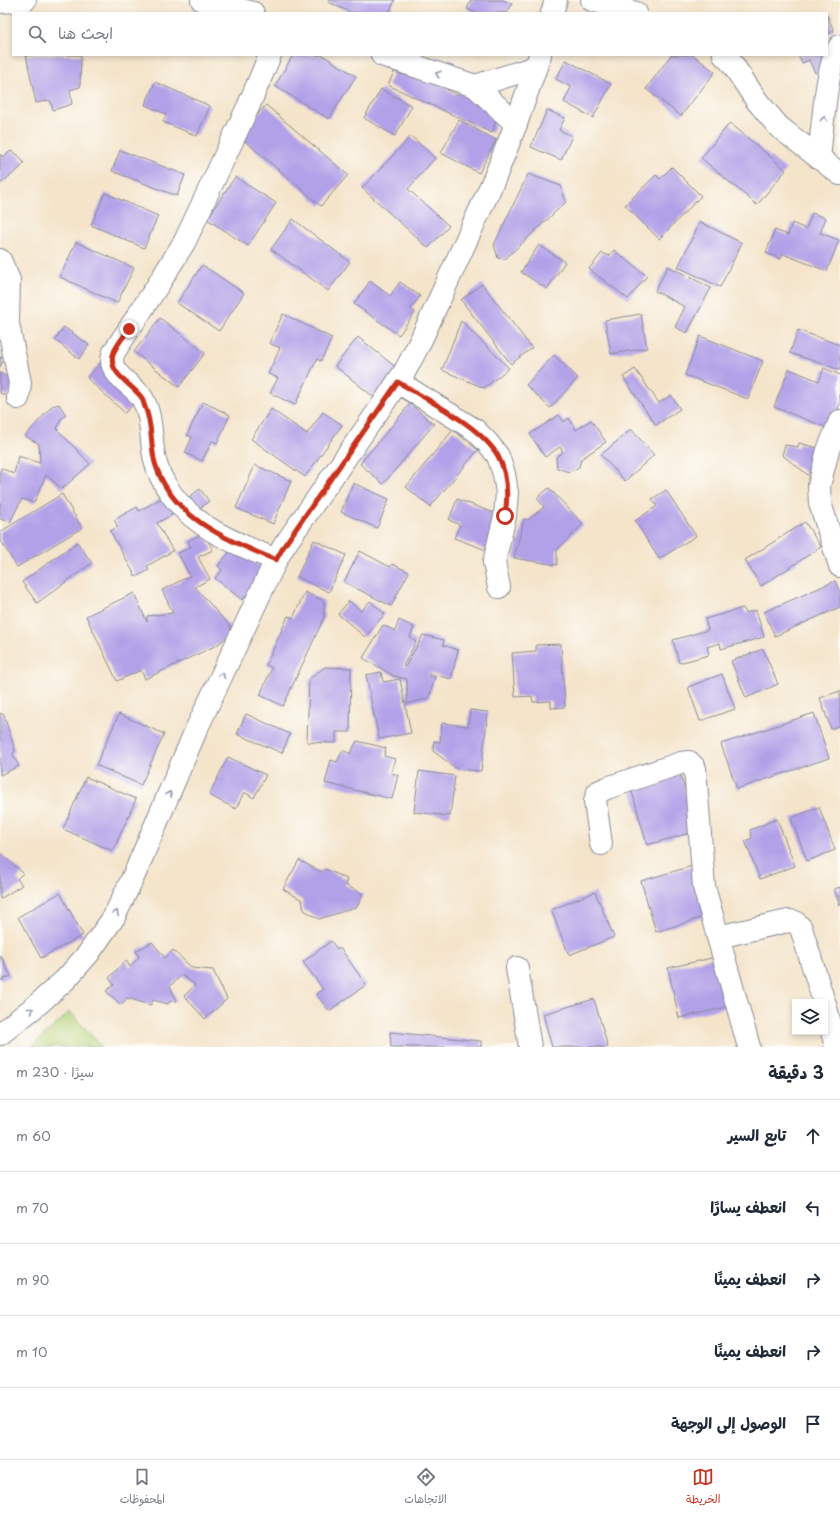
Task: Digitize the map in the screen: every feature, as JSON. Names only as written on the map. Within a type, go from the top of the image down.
[{"type":"street","points":[[0,2],[25,0]]},
{"type":"street","points":[[202,0],[248,12]]},
{"type":"street","points":[[552,12],[556,0]]},
{"type":"street","points":[[592,0],[633,12]]},
{"type":"street","points":[[819,158],[830,69],[840,46]]},
{"type":"street","points":[[270,56],[248,107],[185,241],[114,352],[112,362],[116,372],[142,398],[149,414],[155,461],[161,480],[180,505],[201,524],[228,540],[276,560]]},
{"type":"street","points":[[385,56],[475,86],[516,124]]},
{"type":"street","points":[[725,56],[731,62],[757,101],[779,127],[840,174]]},
{"type":"street","points":[[0,1034],[37,1005],[66,979],[88,954],[114,918],[135,873],[196,730],[276,560],[284,546],[398,382],[420,342],[495,177],[516,124],[538,61]]},
{"type":"street","points":[[475,86],[538,61]]},
{"type":"street","points":[[0,260],[9,280],[8,324],[20,383],[18,398]]},
{"type":"street","points":[[398,382],[474,430],[487,442],[498,456],[504,474],[507,493],[505,516],[494,562],[499,587]]},
{"type":"street","points":[[840,421],[828,450],[819,486],[820,503],[840,566]]},
{"type":"street","points":[[601,844],[595,801],[598,792],[681,763],[689,762],[695,768],[704,887],[749,1047]]},
{"type":"street","points":[[718,937],[788,921],[795,922],[801,928],[824,999]]},
{"type":"street","points":[[517,968],[530,1047]]},
{"type":"street","points":[[828,1015],[836,1047]]},
{"type":"green space","points":[[70,1012],[102,1047],[31,1047]]},
{"type":"building","points":[[329,0],[395,0],[389,12],[350,12],[328,2]]},
{"type":"building","points":[[471,0],[503,0],[512,4],[508,12],[473,12],[467,9]]},
{"type":"building","points":[[828,17],[834,31],[828,34]]},
{"type":"building","points":[[26,56],[81,56],[80,87],[70,90],[72,104],[53,110],[50,100],[36,103]]},
{"type":"building","points":[[292,56],[324,56],[356,76],[329,119],[275,86]]},
{"type":"building","points":[[670,56],[694,56],[715,72],[681,116],[646,89]]},
{"type":"building","points":[[798,56],[820,56],[826,68],[815,73],[809,60],[802,63]]},
{"type":"building","points":[[566,60],[611,84],[593,118],[564,102],[571,87],[556,79]]},
{"type":"building","points":[[394,72],[447,87],[447,90],[458,95],[460,91],[494,106],[496,121],[492,133],[388,85]]},
{"type":"building","points":[[155,82],[210,106],[197,136],[163,122],[166,114],[145,105]]},
{"type":"building","points":[[381,89],[412,106],[395,136],[364,118]]},
{"type":"building","points":[[266,105],[348,175],[321,206],[239,136]]},
{"type":"building","points":[[547,110],[565,118],[559,130],[572,136],[561,160],[531,147]]},
{"type":"building","points":[[459,120],[496,140],[479,173],[441,153]]},
{"type":"building","points":[[730,123],[786,170],[757,205],[701,158]]},
{"type":"building","points":[[411,136],[435,158],[408,189],[449,226],[428,248],[362,188]]},
{"type":"building","points":[[120,150],[185,175],[177,196],[112,171]]},
{"type":"building","points":[[11,151],[18,155],[24,163],[19,169],[0,184],[0,154],[2,157]]},
{"type":"building","points":[[672,167],[701,196],[659,239],[625,205],[656,175],[660,179]]},
{"type":"building","points":[[528,174],[561,186],[566,202],[505,259],[498,258],[494,245]]},
{"type":"building","points":[[235,177],[276,203],[248,246],[207,219]]},
{"type":"building","points":[[105,193],[158,216],[144,248],[91,225]]},
{"type":"building","points":[[812,213],[826,218],[820,233],[839,240],[827,271],[783,254],[781,259],[766,253],[775,230],[788,235],[792,223],[806,229]]},
{"type":"building","points":[[293,219],[350,262],[328,291],[271,249]]},
{"type":"building","points":[[700,222],[742,243],[720,287],[678,267]]},
{"type":"building","points":[[76,242],[134,268],[117,303],[60,277]]},
{"type":"building","points":[[539,245],[565,262],[547,289],[521,272]]},
{"type":"building","points":[[614,250],[647,276],[628,299],[589,269],[602,253],[609,256]]},
{"type":"building","points":[[202,265],[244,293],[219,331],[177,303]]},
{"type":"building","points":[[668,266],[711,288],[687,333],[675,327],[685,307],[655,291]]},
{"type":"building","points":[[370,281],[390,296],[400,282],[420,296],[411,309],[415,312],[399,335],[354,304]]},
{"type":"building","points":[[482,284],[532,348],[511,364],[461,300]]},
{"type":"building","points":[[283,314],[332,338],[321,361],[317,359],[295,405],[270,393],[278,378],[268,374],[280,348],[269,343]]},
{"type":"building","points":[[641,314],[647,348],[611,354],[605,320]]},
{"type":"building","points":[[160,318],[205,353],[179,387],[134,352]]},
{"type":"building","points":[[461,321],[509,368],[484,388],[442,370]]},
{"type":"building","points":[[64,327],[89,345],[79,359],[55,340]]},
{"type":"building","points":[[798,330],[840,345],[840,370],[790,353]]},
{"type":"building","points":[[700,336],[763,361],[748,399],[685,375]]},
{"type":"building","points":[[358,337],[398,369],[375,398],[335,366]]},
{"type":"building","points":[[554,355],[578,378],[550,408],[526,385]]},
{"type":"building","points":[[0,357],[4,359],[0,367]]},
{"type":"building","points":[[101,362],[139,398],[125,413],[87,378]]},
{"type":"building","points":[[824,368],[840,375],[840,404],[830,429],[774,407],[789,369],[819,381]]},
{"type":"building","points":[[635,369],[659,403],[671,395],[680,409],[656,425],[623,377]]},
{"type":"building","points":[[0,373],[15,381],[8,396],[0,393]]},
{"type":"building","points":[[203,402],[230,415],[217,443],[212,441],[202,461],[185,453],[192,437],[187,435]]},
{"type":"building","points":[[59,404],[66,415],[61,419],[57,429],[90,464],[62,489],[46,475],[34,503],[22,499],[10,522],[0,519],[1,468],[14,474],[18,456],[40,463],[39,444],[25,436],[52,406]]},
{"type":"building","points":[[410,404],[434,424],[383,484],[360,464]]},
{"type":"building","points":[[271,409],[307,434],[323,412],[342,425],[305,477],[251,439]]},
{"type":"building","points":[[559,415],[564,422],[569,418],[576,430],[591,420],[606,442],[581,459],[579,467],[569,472],[557,468],[556,457],[563,452],[560,447],[545,457],[530,434]]},
{"type":"building","points":[[631,429],[654,455],[625,481],[601,455]]},
{"type":"building","points":[[453,430],[478,450],[430,507],[406,487]]},
{"type":"building","points":[[799,443],[821,449],[816,481],[782,455],[785,445],[798,447]]},
{"type":"building","points":[[255,465],[291,481],[273,524],[236,508]]},
{"type":"building","points":[[353,483],[389,499],[377,528],[341,512]]},
{"type":"building","points":[[549,488],[583,524],[557,550],[557,565],[514,558],[524,519],[528,520],[544,507],[537,498]]},
{"type":"building","points":[[200,489],[209,501],[198,510],[189,497]]},
{"type":"building","points":[[666,490],[696,536],[659,559],[635,521],[657,506],[652,499]]},
{"type":"building","points":[[62,494],[82,528],[17,567],[0,539],[0,532]]},
{"type":"building","points":[[167,495],[177,512],[157,523],[173,551],[147,566],[149,570],[136,577],[110,531],[118,527],[114,520],[137,507],[139,511]]},
{"type":"building","points":[[457,499],[502,516],[489,551],[454,538],[460,525],[449,520]]},
{"type":"building","points":[[805,522],[821,547],[761,586],[745,560]]},
{"type":"building","points":[[204,533],[213,550],[198,557],[210,579],[195,587],[234,631],[217,645],[145,679],[141,670],[117,681],[86,616],[134,593],[147,622],[147,616],[173,613],[162,590],[190,576],[178,553],[191,547],[188,541]]},
{"type":"building","points":[[314,540],[346,555],[329,592],[297,577]]},
{"type":"building","points":[[77,542],[92,563],[37,603],[22,582]]},
{"type":"building","points":[[232,549],[239,550],[266,571],[242,600],[215,578],[222,570],[218,566]]},
{"type":"building","points":[[360,551],[390,567],[392,564],[409,572],[391,606],[344,582]]},
{"type":"building","points":[[835,581],[840,592],[840,607],[775,636],[764,612]]},
{"type":"building","points":[[305,592],[324,601],[324,618],[283,706],[260,695],[272,668],[266,665],[288,616],[293,618]]},
{"type":"building","points":[[349,601],[361,611],[370,601],[385,614],[365,637],[338,614]]},
{"type":"building","points":[[743,608],[746,613],[756,610],[764,637],[721,649],[720,643],[707,647],[709,655],[679,663],[673,640],[708,630],[705,619]]},
{"type":"building","points":[[399,620],[414,627],[410,637],[416,642],[403,666],[405,667],[423,635],[444,640],[443,645],[458,650],[451,679],[429,673],[429,676],[435,677],[429,698],[407,704],[407,679],[394,676],[363,658],[383,625],[395,631]]},
{"type":"building","points":[[561,644],[565,707],[551,708],[551,701],[533,702],[532,696],[515,697],[512,653],[536,651],[536,645]]},
{"type":"building","points":[[763,649],[778,684],[746,698],[731,661]]},
{"type":"building","points":[[325,667],[351,668],[350,732],[336,732],[336,743],[307,742],[309,679]]},
{"type":"building","points":[[381,672],[383,682],[400,679],[411,733],[379,739],[366,675]]},
{"type":"building","points":[[722,674],[735,709],[700,721],[688,687]]},
{"type":"building","points":[[840,691],[840,725],[831,729],[820,698]]},
{"type":"building","points":[[470,710],[488,712],[481,771],[457,769],[433,751],[434,741],[440,742],[442,723],[468,726]]},
{"type":"building","points":[[0,713],[4,715],[15,750],[13,755],[19,766],[0,775]]},
{"type":"building","points":[[814,713],[829,758],[737,789],[721,744]]},
{"type":"building","points":[[119,714],[164,734],[141,785],[96,765]]},
{"type":"building","points":[[246,714],[290,734],[282,753],[237,734]]},
{"type":"building","points":[[357,741],[386,748],[384,756],[395,759],[391,773],[398,775],[392,799],[325,783],[331,760],[337,762],[343,750],[350,754]]},
{"type":"building","points":[[228,757],[266,775],[254,798],[244,792],[236,809],[209,795]]},
{"type":"building","points":[[419,771],[455,776],[450,816],[414,812]]},
{"type":"building","points":[[680,774],[697,831],[647,845],[631,788]]},
{"type":"building","points":[[86,777],[136,799],[113,851],[63,829]]},
{"type":"building","points":[[819,807],[835,850],[807,861],[791,818]]},
{"type":"building","points":[[777,819],[795,866],[760,879],[745,841],[752,838],[750,830]]},
{"type":"building","points":[[0,853],[23,873],[17,879],[22,885],[0,899]]},
{"type":"building","points":[[299,860],[321,872],[325,869],[347,879],[345,885],[363,894],[357,907],[319,919],[304,910],[302,900],[283,889]]},
{"type":"building","points":[[692,866],[707,916],[656,932],[641,881]]},
{"type":"building","points":[[840,887],[840,906],[834,889]]},
{"type":"building","points":[[595,892],[614,937],[569,955],[551,910]]},
{"type":"building","points":[[60,893],[83,935],[41,958],[18,917]]},
{"type":"building","points":[[331,941],[337,949],[341,949],[366,985],[329,1011],[316,994],[323,989],[303,962]]},
{"type":"building","points":[[152,942],[165,958],[173,950],[192,968],[213,970],[227,999],[205,1019],[184,996],[195,985],[182,975],[170,986],[177,1001],[170,1001],[168,1004],[153,1000],[151,1005],[127,998],[121,1005],[106,991],[114,985],[109,978],[126,960],[130,967],[139,957],[136,951]]},
{"type":"building","points":[[0,955],[11,976],[0,981]]},
{"type":"building","points":[[716,957],[727,1007],[679,1018],[668,968]]},
{"type":"building","points":[[594,999],[608,1047],[552,1047],[543,1014]]},
{"type":"building","points":[[390,1032],[481,1041],[481,1047],[391,1047]]},
{"type":"route","points":[[129,329],[114,352],[112,362],[116,372],[142,398],[149,414],[150,435],[155,461],[161,480],[180,505],[201,524],[228,540],[276,560],[284,546],[398,382],[463,422],[487,442],[498,456],[504,474],[507,493],[505,516]]}]
